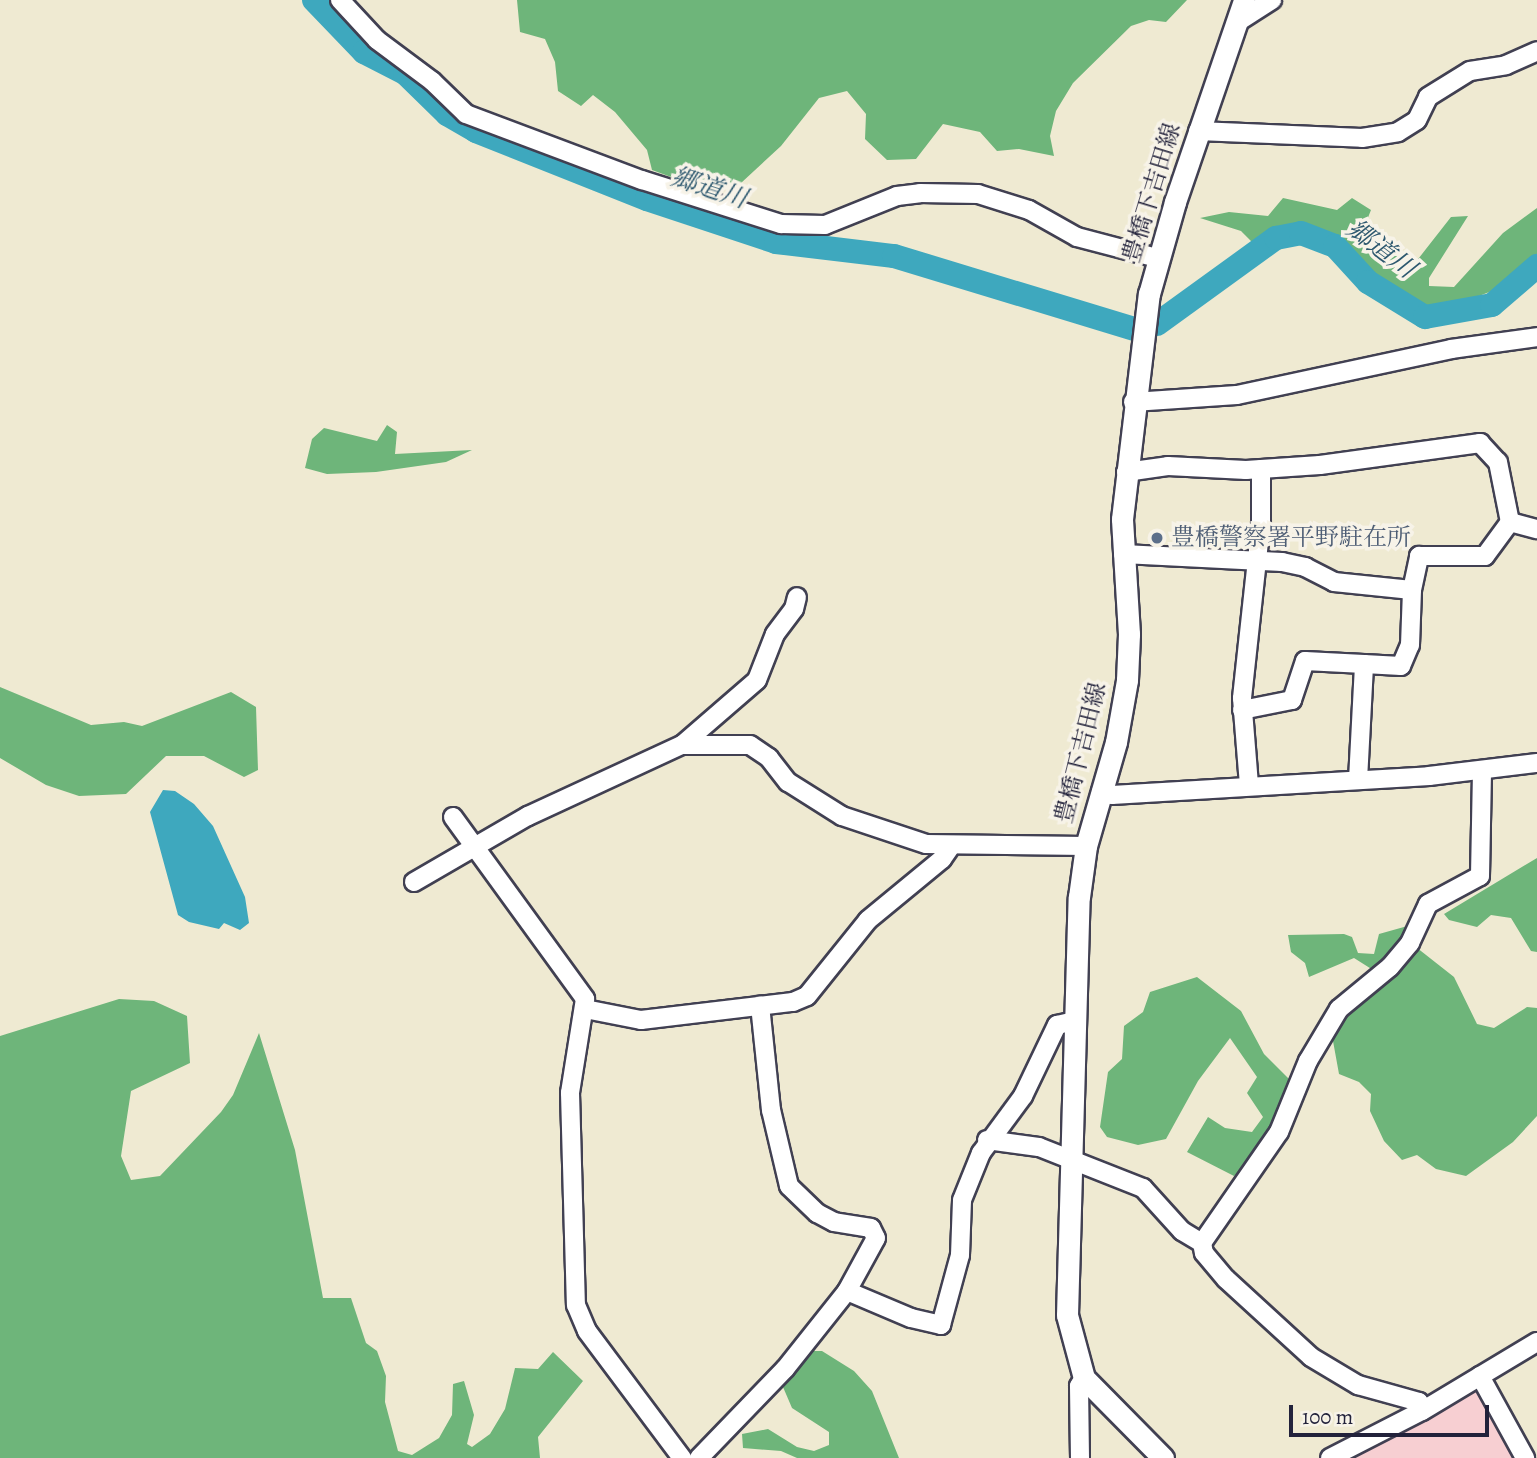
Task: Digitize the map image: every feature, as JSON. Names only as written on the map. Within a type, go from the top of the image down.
[{"type":"main road","name":"豊橋下吉田線","points":[[1163,1458],[1084,1378],[1067,1315],[1075,1021],[1086,846],[1127,680],[1129,634],[1123,554],[1126,472],[1133,402],[1157,258],[1244,0]]},
{"type":"street","points":[[340,0],[384,47],[432,81],[466,114],[642,180],[781,225],[825,225],[897,197],[920,193],[978,194],[1021,206],[1077,237],[1157,258]]},
{"type":"street","points":[[1236,23],[1272,0]]},
{"type":"street","points":[[1198,131],[1362,138],[1398,132],[1417,120],[1428,97],[1470,71],[1506,65],[1537,51]]},
{"type":"street","points":[[1133,402],[1237,395],[1451,349],[1537,337]]},
{"type":"street","points":[[1126,472],[1168,466],[1261,470],[1480,443],[1498,462],[1510,523],[1485,556],[1419,556],[1412,590],[1410,645],[1401,666],[1305,661],[1292,700],[1242,710]]},
{"type":"street","points":[[1249,785],[1242,710],[1261,470]]},
{"type":"street","points":[[1510,523],[1537,529]]},
{"type":"street","points":[[1123,554],[1249,563],[1256,559],[1305,567],[1334,582],[1412,590]]},
{"type":"street","points":[[414,882],[528,816],[682,745],[757,680],[775,634],[794,610],[797,597]]},
{"type":"street","points":[[1358,779],[1364,664]]},
{"type":"street","points":[[682,745],[750,745],[769,758],[788,782],[842,816],[926,844],[1086,846]]},
{"type":"street","points":[[1101,792],[1112,795],[1358,779],[1537,763]]},
{"type":"street","points":[[1202,1243],[1279,1132],[1314,1051],[1339,1009],[1397,959],[1410,943],[1428,904],[1480,876],[1482,770]]},
{"type":"street","points":[[453,817],[580,987],[585,1009],[570,1093],[576,1305],[587,1331],[682,1458]]},
{"type":"street","points":[[585,1009],[613,1018],[641,1020],[760,1006],[807,996],[868,920],[942,859],[951,846]]},
{"type":"street","points":[[699,1458],[785,1369],[847,1290],[872,1249],[876,1232],[817,1213],[789,1186],[771,1110],[760,1006]]},
{"type":"street","points":[[847,1290],[911,1318],[941,1325],[960,1255],[962,1200],[987,1140],[1023,1096],[1057,1025],[1075,1021]]},
{"type":"street","points":[[987,1140],[1023,1142],[1143,1188],[1182,1231],[1202,1243],[1226,1279],[1311,1357],[1358,1385],[1419,1402],[1422,1411]]},
{"type":"street","points":[[1330,1458],[1422,1411],[1537,1342]]},
{"type":"street","points":[[1480,1376],[1525,1458]]},
{"type":"street","points":[[1080,1458],[1079,1386],[1084,1378]]},
{"type":"shaded area","points":[[1476,1387],[1520,1458],[1352,1458],[1376,1445]]},
{"type":"green space","points":[[517,0],[1187,0],[1166,22],[1149,20],[1131,26],[1073,83],[1056,111],[1050,136],[1054,156],[1019,149],[997,151],[980,132],[943,124],[916,159],[887,160],[865,139],[866,114],[847,91],[819,98],[781,146],[741,183],[701,188],[652,170],[647,150],[615,112],[593,95],[581,106],[558,91],[555,62],[545,39],[520,32]]},
{"type":"green space","points":[[1283,198],[1337,210],[1352,198],[1371,210],[1363,230],[1398,257],[1415,263],[1451,217],[1468,216],[1429,278],[1429,286],[1454,287],[1503,233],[1537,208],[1537,255],[1497,289],[1443,310],[1413,302],[1370,277],[1336,241],[1315,228],[1288,228],[1254,244],[1241,231],[1200,218],[1229,212],[1268,216]]},
{"type":"green space","points":[[387,425],[397,432],[395,454],[472,450],[446,462],[376,472],[327,474],[305,468],[312,439],[324,428],[377,441]]},
{"type":"green space","points":[[0,687],[91,725],[124,722],[142,726],[231,692],[256,707],[258,770],[244,777],[204,756],[166,756],[126,794],[79,796],[46,785],[0,758]]},
{"type":"green space","points":[[1537,858],[1537,952],[1531,951],[1511,918],[1491,915],[1477,927],[1449,920],[1444,914]]},
{"type":"green space","points":[[1411,925],[1407,940],[1454,977],[1477,1024],[1494,1028],[1527,1007],[1537,1008],[1537,1116],[1513,1142],[1466,1176],[1436,1169],[1417,1155],[1402,1160],[1384,1141],[1370,1111],[1371,1094],[1359,1082],[1339,1074],[1331,1030],[1348,1006],[1371,995],[1379,984],[1373,970],[1354,958],[1309,977],[1305,963],[1291,952],[1288,935],[1344,934],[1352,937],[1358,953],[1374,954],[1379,934]]},
{"type":"green space","points":[[1197,977],[1241,1011],[1264,1054],[1293,1083],[1275,1127],[1250,1163],[1234,1176],[1187,1152],[1208,1117],[1225,1128],[1252,1132],[1263,1117],[1247,1093],[1257,1077],[1230,1038],[1198,1081],[1166,1139],[1138,1145],[1107,1137],[1100,1127],[1108,1072],[1122,1059],[1124,1026],[1143,1012],[1150,992]]},
{"type":"green space","points":[[119,999],[154,1001],[187,1016],[190,1063],[131,1091],[121,1156],[131,1180],[160,1176],[221,1112],[233,1095],[259,1033],[295,1150],[323,1298],[351,1298],[366,1343],[377,1351],[386,1376],[385,1402],[398,1451],[412,1455],[439,1438],[452,1415],[453,1384],[464,1381],[474,1415],[467,1444],[472,1447],[490,1434],[505,1409],[515,1368],[538,1369],[553,1352],[583,1381],[538,1437],[540,1458],[0,1458],[0,1036]]},
{"type":"green space","points":[[811,1351],[822,1351],[854,1371],[872,1391],[899,1458],[797,1458],[781,1451],[743,1448],[742,1434],[768,1429],[797,1447],[814,1451],[829,1445],[829,1432],[792,1408],[783,1387]]},
{"type":"water","points":[[163,790],[175,791],[194,804],[213,826],[245,897],[249,923],[240,930],[224,923],[219,929],[189,922],[178,915],[150,812]]},
{"type":"waterway","name":"郷道川","points":[[314,0],[364,52],[405,73],[447,114],[476,131],[647,199],[776,242],[894,256],[1135,329]]},
{"type":"waterway","name":"郷道川","points":[[1157,324],[1276,238],[1301,233],[1335,246],[1368,282],[1425,317],[1492,305],[1537,266]]},
{"type":"place","name":"豊橋警察署平野駐在所","points":[[1157,538]]}]
